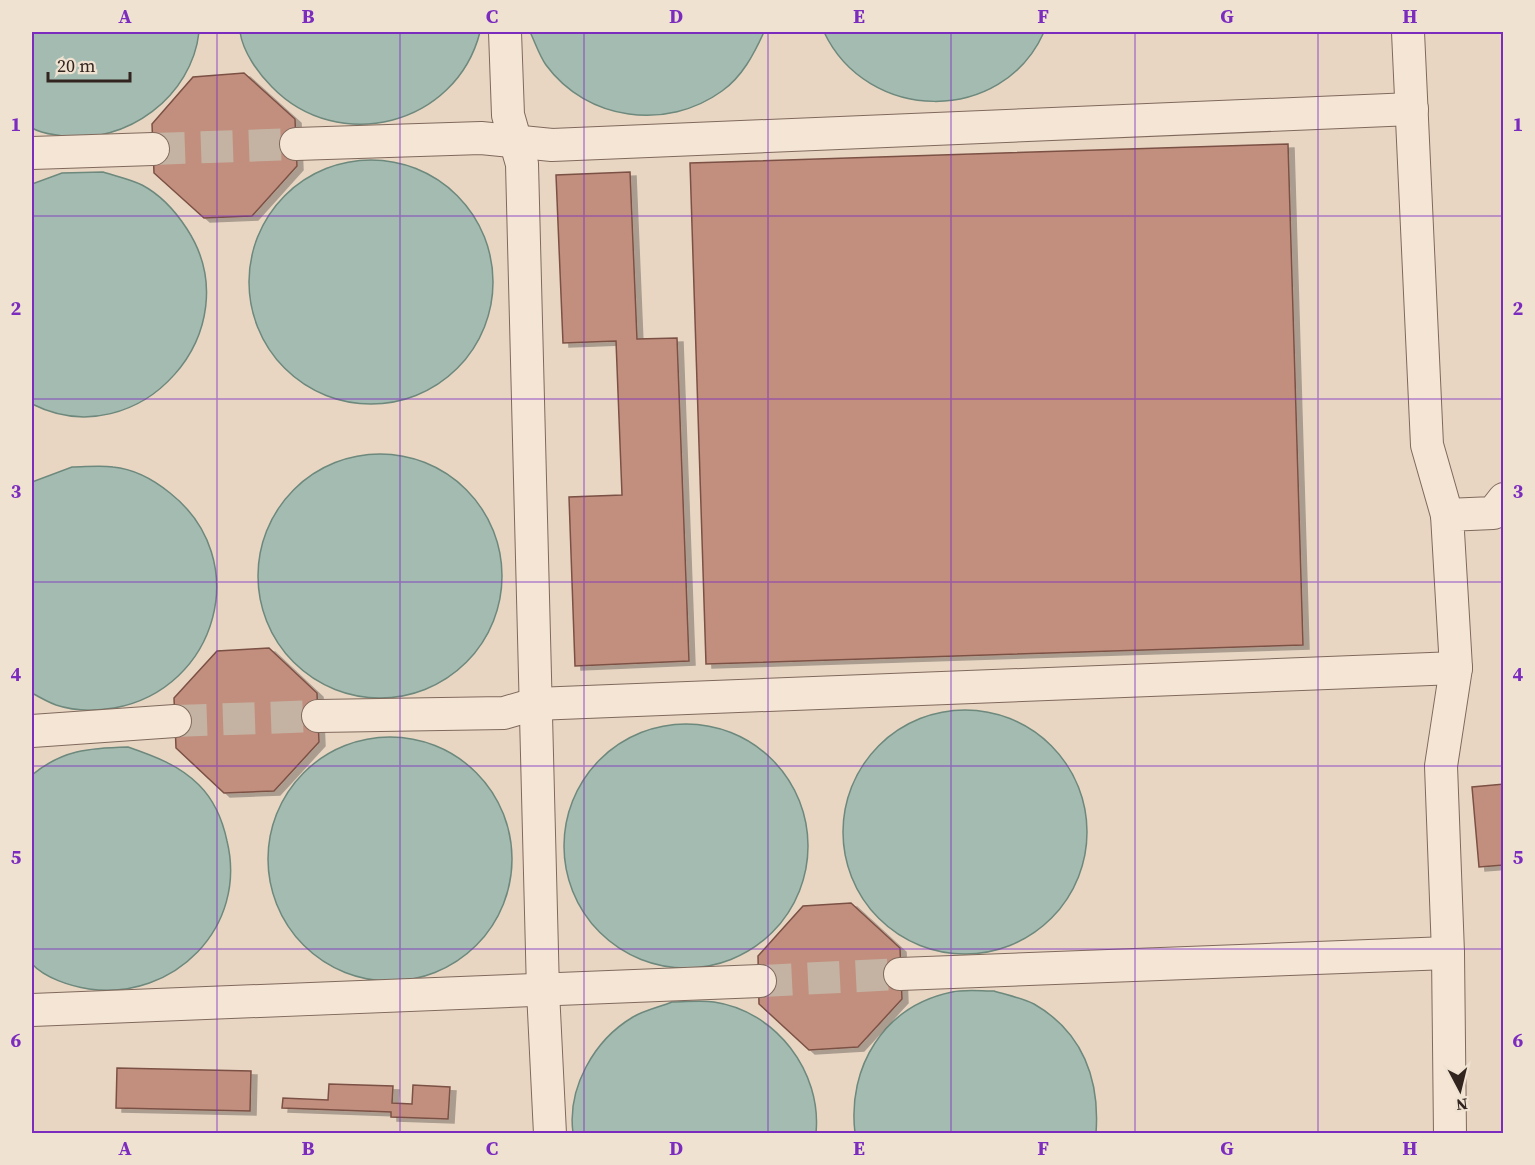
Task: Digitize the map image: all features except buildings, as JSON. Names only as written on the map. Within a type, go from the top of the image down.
[{"type":"lane","points":[[505,32],[508,115],[522,164],[543,992],[550,1134]]},
{"type":"lane","points":[[1408,32],[1427,445],[1447,515],[1456,668],[1441,766],[1448,953],[1450,1134]]},
{"type":"lane","points":[[296,144],[481,138],[552,145],[1412,109]]},
{"type":"lane","points":[[32,153],[153,149]]},
{"type":"lane","points":[[1447,515],[1493,513],[1503,499]]},
{"type":"lane","points":[[318,716],[504,714],[536,704],[1456,668]]},
{"type":"lane","points":[[32,730],[175,721]]},
{"type":"lane","points":[[900,974],[1448,953]]},
{"type":"lane","points":[[32,1010],[543,992],[760,981]]},
{"type":"shaded area","points":[[32,32],[199,32],[194,55],[184,77],[170,95],[132,124],[110,133],[87,137],[63,136],[40,132],[32,128]]},
{"type":"shaded area","points":[[240,32],[480,32],[467,64],[447,90],[421,109],[392,120],[360,124],[329,120],[299,108],[272,87],[262,75],[252,62]]},
{"type":"shaded area","points":[[530,32],[764,32],[752,57],[722,91],[700,104],[677,112],[653,115],[629,114],[605,108],[583,98],[563,84],[546,65]]},
{"type":"shaded area","points":[[824,32],[1044,32],[1024,63],[998,84],[967,97],[934,101],[901,97],[871,84],[844,62]]},
{"type":"shaded area","points":[[383,160],[406,165],[429,174],[457,196],[473,214],[484,235],[491,258],[493,282],[491,306],[484,329],[473,350],[457,368],[439,384],[418,395],[383,404],[359,404],[324,395],[303,384],[269,350],[258,329],[251,306],[249,270],[258,235],[269,214],[303,180],[324,169],[347,162]]},
{"type":"shaded area","points":[[103,172],[133,181],[149,189],[168,204],[178,216],[187,229],[204,268],[206,307],[195,343],[174,375],[145,399],[111,414],[72,416],[32,404],[32,184],[62,173]]},
{"type":"shaded area","points":[[392,454],[415,459],[438,468],[466,490],[482,508],[493,529],[500,552],[502,576],[500,600],[493,623],[482,644],[466,662],[448,678],[427,689],[392,698],[368,698],[333,689],[312,678],[278,644],[267,623],[260,600],[258,564],[267,529],[278,508],[312,474],[333,463],[356,456]]},
{"type":"shaded area","points":[[72,467],[121,468],[143,476],[170,493],[196,520],[211,552],[217,585],[213,618],[200,649],[178,676],[150,696],[114,708],[92,710],[63,707],[32,693],[32,482]]},
{"type":"shaded area","points":[[977,710],[1000,715],[1023,724],[1051,746],[1067,764],[1078,785],[1085,808],[1087,832],[1085,856],[1078,879],[1067,900],[1051,918],[1033,934],[1012,945],[977,954],[953,954],[918,945],[897,934],[863,900],[852,879],[845,856],[843,820],[852,785],[863,764],[897,730],[918,719],[941,712]]},
{"type":"shaded area","points":[[698,724],[721,729],[744,738],[772,760],[788,778],[799,799],[806,822],[808,846],[806,870],[799,893],[788,914],[772,932],[754,948],[733,959],[698,968],[674,968],[639,959],[618,948],[584,914],[573,893],[566,870],[564,834],[573,799],[584,778],[618,744],[639,733],[662,726]]},
{"type":"shaded area","points":[[402,737],[425,742],[448,751],[476,773],[492,791],[503,812],[510,835],[512,859],[510,883],[503,906],[492,927],[476,945],[458,961],[437,972],[402,981],[378,981],[343,972],[322,961],[288,927],[277,906],[270,883],[268,847],[277,812],[288,791],[322,757],[343,746],[366,739]]},
{"type":"shaded area","points":[[128,747],[175,767],[199,785],[209,797],[220,819],[227,841],[231,873],[226,902],[215,929],[198,952],[176,970],[149,983],[120,990],[89,989],[58,981],[32,964],[32,775],[65,755],[101,748]]},
{"type":"shaded area","points":[[957,991],[994,991],[1034,1004],[1051,1015],[1076,1043],[1085,1059],[1095,1094],[1096,1133],[855,1133],[854,1109],[857,1085],[864,1063],[875,1043],[889,1025],[928,999]]},
{"type":"shaded area","points":[[709,1001],[736,1008],[757,1018],[775,1031],[803,1067],[816,1110],[816,1133],[573,1133],[574,1099],[586,1067],[595,1052],[606,1038],[633,1017],[672,1002]]},
{"type":"tunnel","points":[[153,149],[296,144]]},
{"type":"tunnel","points":[[175,721],[318,716]]},
{"type":"tunnel","points":[[760,981],[900,974]]}]
